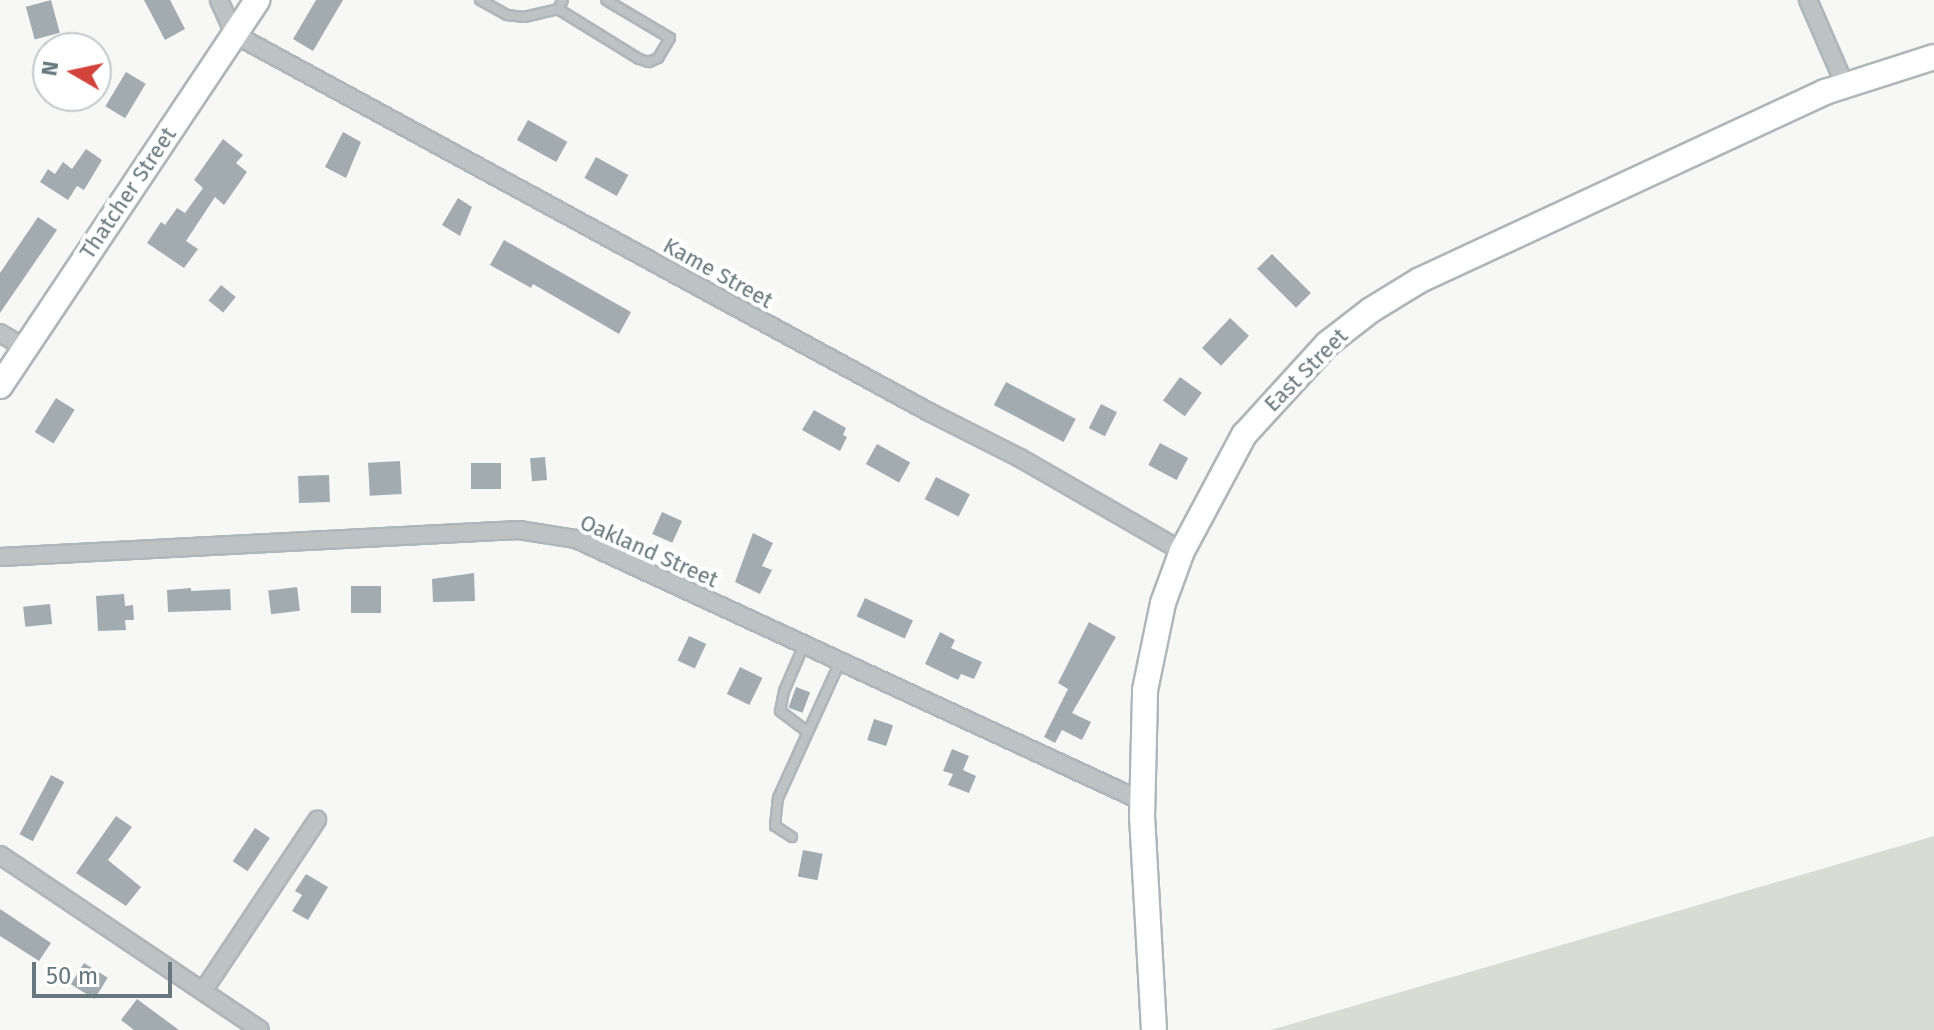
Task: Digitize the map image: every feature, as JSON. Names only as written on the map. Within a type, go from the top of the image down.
[{"type":"street","points":[[219,0],[234,34]]},
{"type":"street","name":"Thatcher Street","points":[[0,386],[257,0]]},
{"type":"street","points":[[1808,0],[1845,85]]},
{"type":"street","name":"Kame Street","points":[[234,34],[915,405],[1020,458],[1182,551]]},
{"type":"street","name":"East Street","points":[[1154,1030],[1142,801],[1147,677],[1163,603],[1182,551],[1244,435],[1327,344],[1371,310],[1472,255],[1845,85],[1934,57]]},
{"type":"street","points":[[0,333],[25,348]]},
{"type":"street","name":"Oakland Street","points":[[0,557],[519,530],[576,539],[1142,801]]},
{"type":"street","points":[[203,991],[317,820]]},
{"type":"street","points":[[0,855],[260,1030]]},
{"type":"lane","points":[[480,0],[507,15],[524,17],[558,9],[639,59],[649,62],[658,58],[670,38],[606,0]]},
{"type":"lane","points":[[558,9],[563,0]]},
{"type":"lane","points":[[804,645],[784,691],[780,711],[807,731]]},
{"type":"lane","points":[[792,837],[775,826],[782,784],[840,662]]},
{"type":"shaded area","points":[[1934,836],[1934,1030],[1271,1030]]},
{"type":"building","points":[[51,0],[60,32],[33,32],[26,7]]},
{"type":"building","points":[[144,0],[170,0],[185,29],[165,40]]},
{"type":"building","points":[[316,0],[343,0],[313,51],[293,39]]},
{"type":"building","points":[[126,72],[146,84],[125,118],[112,110],[112,95]]},
{"type":"building","points":[[528,120],[567,142],[556,162],[517,140]]},
{"type":"building","points":[[343,132],[361,142],[346,178],[325,167]]},
{"type":"building","points":[[223,139],[243,155],[236,163],[247,172],[224,205],[215,197],[186,241],[198,249],[184,268],[147,243],[161,222],[165,225],[177,208],[185,213],[203,188],[194,180]]},
{"type":"building","points":[[86,149],[102,160],[84,190],[77,186],[68,200],[40,182],[48,169],[55,174],[63,162],[72,169]]},
{"type":"building","points":[[596,157],[628,175],[617,196],[584,178]]},
{"type":"building","points":[[458,198],[472,207],[460,236],[442,225]]},
{"type":"building","points":[[38,217],[57,230],[0,313],[0,273]]},
{"type":"building","points":[[504,240],[631,312],[619,334],[533,284],[531,288],[490,265]]},
{"type":"building","points":[[1272,254],[1311,293],[1296,308],[1257,269]]},
{"type":"building","points":[[221,285],[236,297],[223,313],[208,301]]},
{"type":"building","points":[[1230,318],[1249,336],[1221,366],[1202,348]]},
{"type":"building","points":[[1180,377],[1202,393],[1185,416],[1163,400]]},
{"type":"building","points":[[1006,382],[1076,419],[1064,442],[994,405]]},
{"type":"building","points":[[56,398],[75,410],[53,444],[35,432]]},
{"type":"building","points":[[1101,404],[1117,412],[1105,436],[1089,428]]},
{"type":"building","points":[[814,410],[846,428],[843,435],[847,437],[840,451],[802,430]]},
{"type":"building","points":[[1160,443],[1188,458],[1177,480],[1148,465]]},
{"type":"building","points":[[877,444],[910,462],[899,483],[866,464]]},
{"type":"building","points":[[545,457],[547,480],[532,481],[530,458]]},
{"type":"building","points":[[400,461],[402,494],[370,496],[368,463]]},
{"type":"building","points":[[471,463],[501,463],[501,489],[471,489]]},
{"type":"building","points":[[329,475],[330,502],[299,503],[298,476]]},
{"type":"building","points":[[936,477],[970,494],[959,517],[925,499]]},
{"type":"building","points":[[662,512],[682,521],[672,543],[652,534]]},
{"type":"building","points":[[753,533],[773,543],[762,566],[772,570],[760,594],[735,582]]},
{"type":"building","points":[[474,573],[475,601],[433,602],[432,579]]},
{"type":"building","points":[[351,586],[381,586],[381,613],[351,613]]},
{"type":"building","points":[[297,587],[300,611],[271,614],[268,591]]},
{"type":"building","points":[[191,588],[191,591],[230,589],[231,610],[168,612],[167,590]]},
{"type":"building","points":[[124,594],[125,606],[133,605],[134,620],[125,620],[126,630],[98,631],[96,596]]},
{"type":"building","points":[[865,598],[913,620],[905,639],[857,616]]},
{"type":"building","points":[[50,604],[52,624],[25,627],[23,607]]},
{"type":"building","points":[[1089,622],[1116,637],[1072,713],[1091,722],[1082,740],[1062,730],[1055,743],[1044,737],[1068,689],[1058,683]]},
{"type":"building","points":[[940,632],[955,640],[951,648],[982,662],[974,679],[961,674],[958,680],[925,664]]},
{"type":"building","points":[[689,636],[706,644],[695,669],[678,660]]},
{"type":"building","points":[[740,667],[762,678],[749,705],[727,694]]},
{"type":"building","points":[[796,687],[810,692],[803,713],[788,708]]},
{"type":"building","points":[[874,719],[893,725],[886,746],[867,740]]},
{"type":"building","points":[[952,749],[969,756],[963,770],[976,776],[969,793],[948,785],[953,774],[943,771]]},
{"type":"building","points":[[51,775],[64,782],[33,841],[20,834]]},
{"type":"building","points":[[116,816],[132,827],[108,860],[141,887],[126,906],[76,873]]},
{"type":"building","points":[[255,828],[270,838],[248,871],[233,861]]},
{"type":"building","points":[[803,850],[823,854],[817,880],[798,877]]},
{"type":"building","points":[[306,874],[328,887],[308,920],[292,911],[302,895],[295,891]]},
{"type":"building","points":[[0,909],[51,943],[39,961],[0,936]]},
{"type":"building","points":[[84,963],[108,978],[94,999],[71,984]]},
{"type":"building","points":[[137,999],[179,1030],[134,1030],[121,1020]]}]
